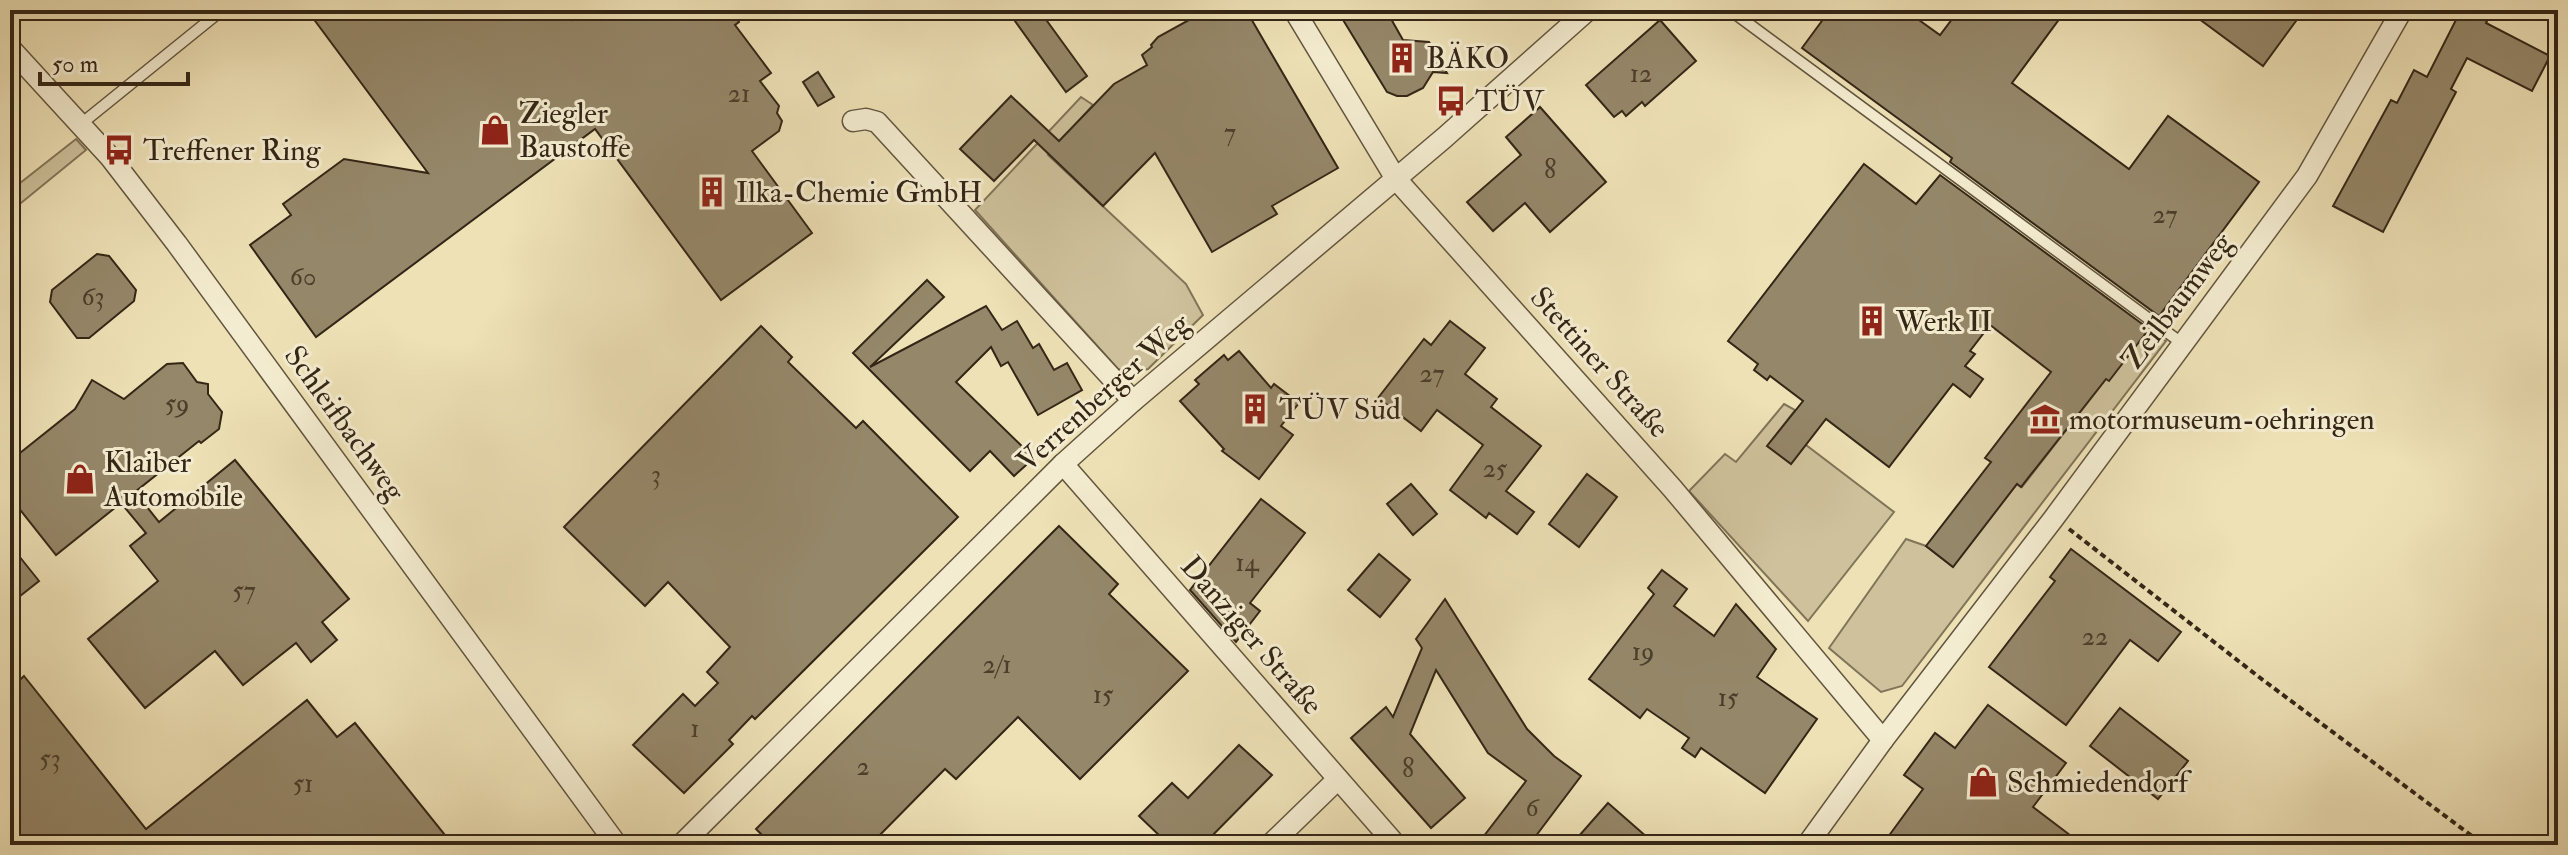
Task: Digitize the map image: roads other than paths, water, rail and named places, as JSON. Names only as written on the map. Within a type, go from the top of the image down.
[{"type":"street","name":"Stettiner Straße","points":[[1294,10],[1396,179],[1672,488],[1883,740]]},
{"type":"street","name":"Verrenberger Weg","points":[[681,845],[1063,464],[1588,10]]},
{"type":"street","name":"Zeilbaumweg","points":[[1807,845],[2307,176],[2402,10]]},
{"type":"street","name":"Schleifbachweg","points":[[10,48],[110,157],[177,244],[617,845]]},
{"type":"street","points":[[853,121],[866,119],[877,122],[1133,401]]},
{"type":"street","name":"Danziger Straße","points":[[1063,464],[1396,845]]},
{"type":"street","points":[[1270,845],[1338,779]]},
{"type":"lane","points":[[81,124],[222,10]]},
{"type":"lane","points":[[1730,10],[2183,344]]},
{"type":"place","name":"BÄKO","points":[[1402,58]]},
{"type":"place","name":"TÜV","points":[[1451,101]]},
{"type":"place","name":"Ziegler Baustoffe","points":[[495,130]]},
{"type":"place","name":"Treffener Ring","points":[[119,150]]},
{"type":"place","name":"Ilka-Chemie GmbH","points":[[712,192]]},
{"type":"place","name":"Werk II","points":[[1872,321]]},
{"type":"place","name":"TÜV Süd","points":[[1255,409]]},
{"type":"place","name":"motormuseum-oehringen","points":[[2045,419]]},
{"type":"place","name":"Klaiber Automobile","points":[[80,479]]},
{"type":"place","name":"Schmiedendorf","points":[[1983,782]]}]
